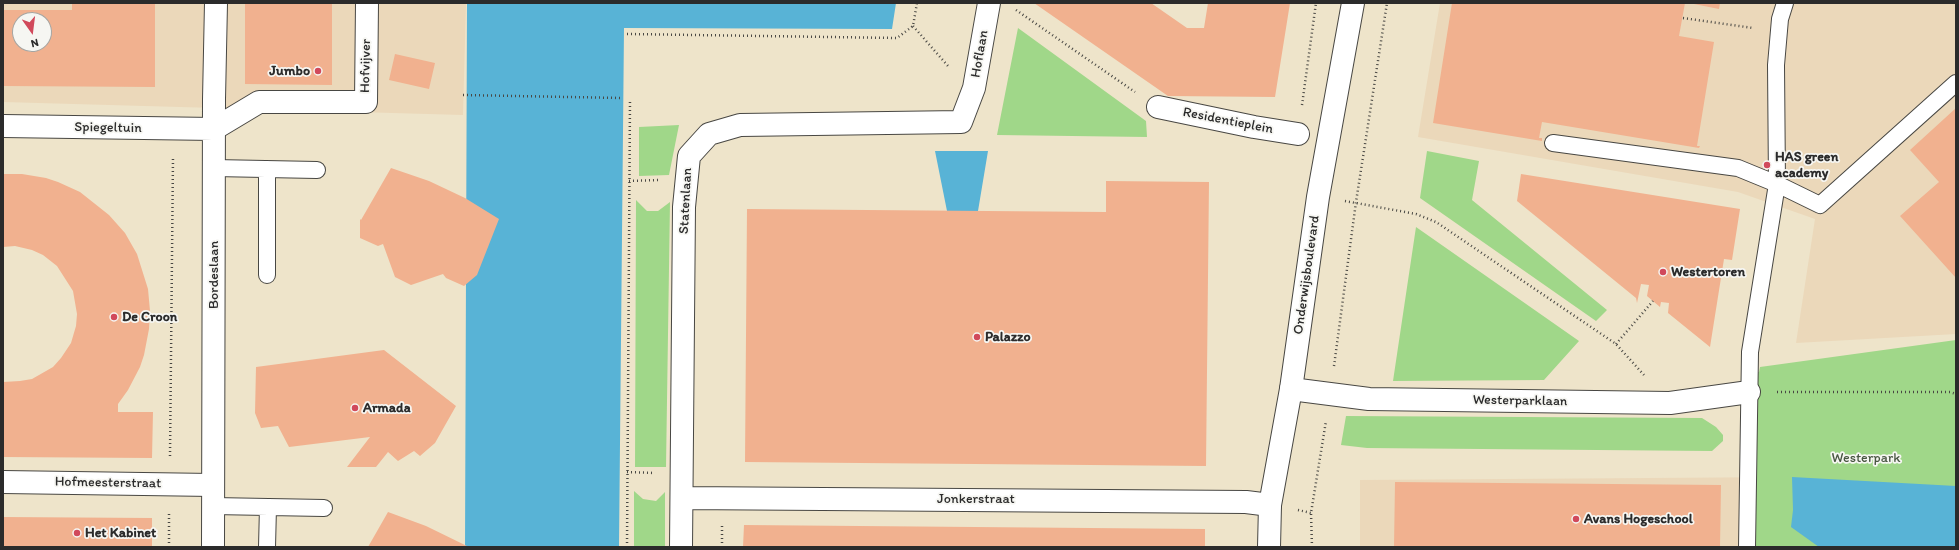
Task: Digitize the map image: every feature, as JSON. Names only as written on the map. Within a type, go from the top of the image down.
[{"type":"street","name":"Bordeslaan","points":[[213,547],[214,130],[216,3]]},
{"type":"street","name":"Hofvijver","points":[[214,130],[259,102],[366,102],[366,3]]},
{"type":"street","name":"Hoflaan","points":[[967,105],[974,88],[988,3]]},
{"type":"street","name":"Onderwijsboulevard","points":[[1269,547],[1270,505],[1291,389],[1318,197],[1353,3]]},
{"type":"street","name":"Statenlaan","points":[[681,547],[684,208],[689,156],[709,134],[740,125],[960,122],[967,105]]},
{"type":"street","name":"Residentieplein","points":[[1158,107],[1254,127],[1298,134]]},
{"type":"street","name":"Spiegeltuin","points":[[3,126],[173,128],[214,130]]},
{"type":"street","name":"Westerparklaan","points":[[1291,389],[1369,399],[1670,403],[1749,392]]},
{"type":"street","name":"Hofmeesterstraat","points":[[3,482],[169,484],[213,495]]},
{"type":"street","name":"Jonkerstraat","points":[[682,498],[1246,502],[1270,505]]},
{"type":"lane","points":[[1748,547],[1750,352],[1777,184],[1776,65],[1780,20],[1785,3]]},
{"type":"lane","points":[[1553,143],[1738,168],[1777,184],[1820,205],[1956,83]]},
{"type":"lane","points":[[214,168],[316,170]]},
{"type":"lane","points":[[267,169],[267,275]]},
{"type":"lane","points":[[213,495],[268,507],[324,508]]},
{"type":"lane","points":[[267,547],[268,507]]},
{"type":"path","points":[[627,34],[896,38],[913,26],[917,3]]},
{"type":"path","points":[[1312,547],[1311,513],[1330,394],[1356,202],[1387,3]]},
{"type":"path","points":[[1013,8],[1158,107]]},
{"type":"path","points":[[1683,18],[1779,32]]},
{"type":"path","points":[[913,26],[953,72]]},
{"type":"path","points":[[463,95],[622,98]]},
{"type":"path","points":[[627,547],[630,99]]},
{"type":"path","points":[[169,547],[173,128]]},
{"type":"path","points":[[1356,202],[1416,214],[1436,222],[1616,344],[1670,403]]},
{"type":"path","points":[[1616,344],[1653,301]]},
{"type":"path","points":[[1749,392],[1950,392],[1956,394]]},
{"type":"shaded area","points":[[3,3],[466,3],[463,115],[3,102]]},
{"type":"shaded area","name":"HAS green academy","points":[[1440,3],[1956,3],[1956,334],[1796,343],[1815,219],[1738,192],[1418,137]]},
{"type":"shaded area","name":"Avans Hogeschool","points":[[1792,477],[1819,547],[1360,547],[1360,480]]},
{"type":"green space","points":[[1018,28],[1146,121],[1147,137],[997,135]]},
{"type":"green space","points":[[679,125],[669,175],[639,176],[639,127]]},
{"type":"green space","points":[[1427,151],[1479,161],[1472,200],[1607,310],[1596,321],[1420,198]]},
{"type":"green space","points":[[636,200],[647,211],[658,211],[670,202],[666,467],[635,467]]},
{"type":"green space","points":[[1416,227],[1579,341],[1544,380],[1393,381]]},
{"type":"green space","name":"Westerpark","points":[[1956,340],[1956,547],[1745,547],[1741,373],[1759,372],[1760,367]]},
{"type":"green space","points":[[1346,416],[1702,418],[1716,427],[1723,435],[1723,441],[1712,451],[1367,448],[1341,445]]},
{"type":"green space","points":[[634,491],[643,499],[656,501],[665,492],[665,547],[634,547]]},
{"type":"water","points":[[467,3],[896,3],[892,29],[624,28],[619,547],[465,547]]},
{"type":"water","points":[[935,151],[988,151],[978,211],[947,211]]},
{"type":"water","points":[[1792,477],[1956,486],[1956,547],[1819,547],[1791,527],[1793,510]]},
{"type":"building","points":[[72,3],[155,3],[155,87],[3,86],[3,10],[72,10]]},
{"type":"building","points":[[245,3],[332,3],[332,85],[245,84]]},
{"type":"building","points":[[1034,3],[1151,3],[1187,28],[1204,28],[1208,3],[1290,3],[1275,97],[1168,96]]},
{"type":"building","points":[[1452,3],[1685,3],[1679,36],[1714,42],[1697,146],[1700,146],[1699,148],[1542,122],[1539,138],[1542,138],[1542,141],[1433,123]]},
{"type":"building","points":[[1689,3],[1720,3],[1719,9]]},
{"type":"building","points":[[395,54],[435,63],[429,89],[389,80]]},
{"type":"building","points":[[1956,108],[1956,278],[1900,216],[1939,182],[1910,150]]},
{"type":"building","points":[[391,168],[429,181],[465,198],[499,219],[477,275],[464,286],[446,278],[443,274],[411,285],[395,277],[383,244],[378,246],[360,238],[360,219],[361,220]]},
{"type":"building","name":"De Croon","points":[[3,174],[22,174],[46,178],[80,192],[109,215],[125,233],[137,254],[148,289],[150,311],[149,329],[140,367],[128,390],[118,404],[118,412],[153,412],[152,458],[3,457],[3,382],[32,379],[53,367],[71,343],[76,326],[77,314],[73,291],[57,266],[43,255],[32,250],[15,246],[3,247]]},
{"type":"building","name":"Westertoren","points":[[1521,174],[1740,209],[1732,260],[1724,259],[1710,347],[1668,313],[1669,303],[1661,302],[1660,307],[1647,296],[1649,285],[1641,284],[1637,303],[1636,298],[1517,201]]},
{"type":"building","name":"Palazzo","points":[[1106,181],[1209,182],[1206,466],[745,462],[747,209],[1106,212]]},
{"type":"building","name":"Armada","points":[[384,350],[456,406],[435,443],[420,456],[414,451],[398,461],[388,452],[376,467],[347,467],[370,437],[289,447],[278,426],[261,428],[255,413],[256,367]]},
{"type":"building","name":"Avans Hogeschool","points":[[1395,482],[1721,485],[1720,547],[1394,547]]},
{"type":"building","points":[[388,512],[426,526],[469,547],[368,547]]},
{"type":"building","name":"Het Kabinet","points":[[3,517],[152,518],[152,547],[3,547]]},
{"type":"building","points":[[744,525],[1205,529],[1205,547],[743,547]]},
{"type":"place","name":"Jumbo","points":[[318,71]]},
{"type":"place","name":"HAS green academy","points":[[1767,165]]},
{"type":"place","name":"Westertoren","points":[[1663,272]]},
{"type":"place","name":"De Croon","points":[[114,317]]},
{"type":"place","name":"Palazzo","points":[[977,337]]},
{"type":"place","name":"Armada","points":[[355,408]]},
{"type":"place","name":"Avans Hogeschool","points":[[1576,519]]},
{"type":"place","name":"Het Kabinet","points":[[77,533]]}]
